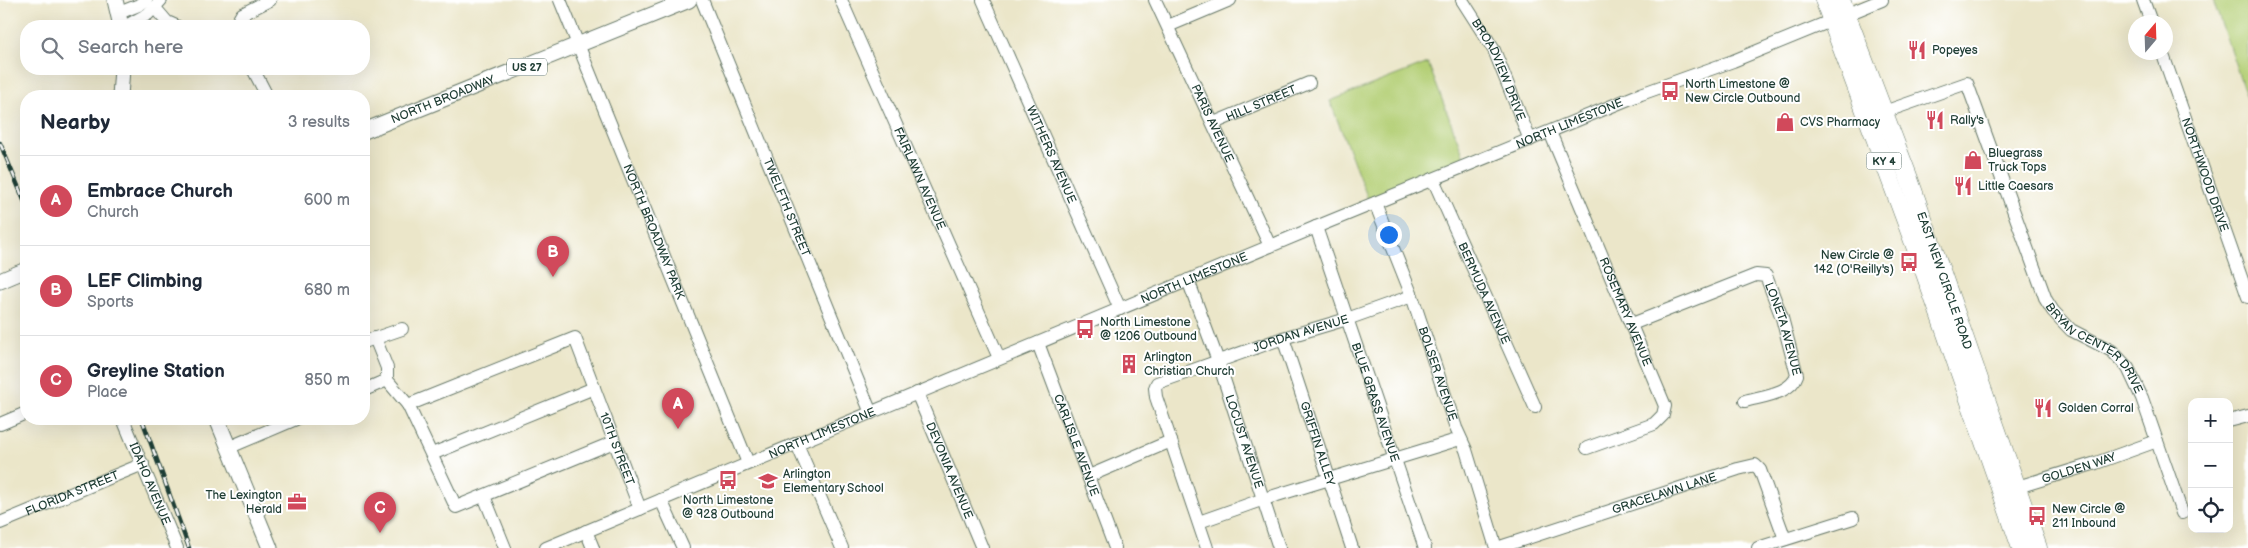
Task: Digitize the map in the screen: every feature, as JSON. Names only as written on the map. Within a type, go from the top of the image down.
[{"type":"highway","name":"KY 4","points":[[1824,0],[1840,11]]},
{"type":"highway","name":"EAST NEW CIRCLE ROAD","points":[[1840,11],[1884,112],[2009,490],[2021,548]]},
{"type":"highway","name":"EAST NEW CIRCLE ROAD","points":[[1840,11],[1922,265],[2009,490],[2038,548]]},
{"type":"main road","name":"NORTH BROADWAY","points":[[370,129],[689,0]]},
{"type":"main road","points":[[120,90],[122,75]]},
{"type":"main road","points":[[0,281],[20,273]]},
{"type":"main road","points":[[220,425],[270,548]]},
{"type":"street","points":[[238,20],[242,14],[270,0]]},
{"type":"street","name":"NORTH BROADWAY PARK","points":[[560,0],[748,463]]},
{"type":"street","name":"TWELFTH STREET","points":[[702,0],[871,413]]},
{"type":"street","name":"FAIRLAWN AVENUE","points":[[840,0],[998,358]]},
{"type":"street","name":"WITHERS AVENUE","points":[[983,0],[1120,309]]},
{"type":"street","name":"PARIS AVENUE","points":[[1156,0],[1270,246]]},
{"type":"street","points":[[1168,26],[1230,0]]},
{"type":"street","name":"BROADVIEW DRIVE","points":[[1462,0],[1494,50],[1530,140]]},
{"type":"street","name":"NORTH LIMESTONE","points":[[546,548],[1316,227],[1641,94],[1733,61],[1840,11],[1882,0]]},
{"type":"street","points":[[2143,0],[2148,15]]},
{"type":"street","points":[[120,16],[139,5],[154,3],[166,20]]},
{"type":"street","name":"NORTHWOOD DRIVE","points":[[2165,60],[2248,297]]},
{"type":"street","points":[[256,75],[264,90]]},
{"type":"street","name":"HILL STREET","points":[[1214,123],[1308,83]]},
{"type":"street","name":"BRYAN CENTER DRIVE","points":[[1884,112],[1967,84],[2036,268],[2046,300],[2061,321],[2071,330],[2112,351],[2128,368],[2142,398],[2182,513]]},
{"type":"street","name":"ROSEMARY AVENUE","points":[[1550,132],[1665,406],[1663,415],[1654,424],[1588,448]]},
{"type":"street","name":"BERMUDA AVENUE","points":[[1434,180],[1535,407]]},
{"type":"street","name":"BOLSER AVENUE","points":[[1375,203],[1412,296],[1460,439],[1469,460],[1496,548]]},
{"type":"street","name":"BLUE GRASS AVENUE","points":[[1316,227],[1425,548]]},
{"type":"street","name":"LONETA AVENUE","points":[[1632,324],[1748,278],[1762,274],[1766,276],[1782,318],[1798,375],[1795,382],[1784,390],[1745,401]]},
{"type":"street","name":"LOCUST AVENUE","points":[[1188,280],[1218,361],[1279,548]]},
{"type":"street","name":"JORDAN AVENUE","points":[[1207,548],[1155,392],[1157,383],[1283,338],[1347,319],[1412,296]]},
{"type":"street","points":[[402,329],[370,340],[387,368],[387,380],[408,405],[456,507],[614,442]]},
{"type":"street","name":"10TH STREET","points":[[408,405],[575,338],[640,509]]},
{"type":"street","name":"GRIFFIN ALLEY","points":[[1283,338],[1352,548]]},
{"type":"street","name":"CARLISLE AVENUE","points":[[1038,343],[1115,548]]},
{"type":"street","points":[[370,387],[387,380]]},
{"type":"street","points":[[432,454],[594,388]]},
{"type":"street","name":"DEVONIA AVENUE","points":[[917,393],[982,548]]},
{"type":"street","points":[[0,424],[20,416]]},
{"type":"street","points":[[2233,420],[2248,416]]},
{"type":"street","name":"IDAHO AVENUE","points":[[126,425],[177,548]]},
{"type":"street","points":[[230,447],[282,425]]},
{"type":"street","points":[[1199,522],[1264,499],[1460,439]]},
{"type":"street","points":[[1089,476],[1171,441]]},
{"type":"street","name":"GOLDEN WAY","points":[[2009,490],[2096,463],[2157,441]]},
{"type":"street","points":[[797,444],[842,548]]},
{"type":"street","name":"FLORIDA STREET","points":[[0,523],[143,464]]},
{"type":"street","name":"GRACELAWN LANE","points":[[1496,548],[1755,465],[1760,470],[1785,539]]},
{"type":"street","points":[[484,496],[505,548]]},
{"type":"street","points":[[661,500],[683,548]]},
{"type":"street","points":[[1758,548],[1853,518]]},
{"type":"street","points":[[586,531],[593,548]]},
{"type":"green space","points":[[2213,0],[2248,0],[2248,101]]},
{"type":"green space","points":[[1428,63],[1466,162],[1368,199],[1330,101]]},
{"type":"railway","points":[[0,143],[20,191]]},
{"type":"railway","points":[[144,425],[189,548]]},
{"type":"place","name":"Popeyes","points":[[1917,50]]},
{"type":"place","name":"North Limestone @ New Circle Outbound","points":[[1670,91]]},
{"type":"place","name":"Rally's","points":[[1935,120]]},
{"type":"place","name":"CVS Pharmacy","points":[[1785,122]]},
{"type":"place","name":"Bluegrass Truck Tops","points":[[1973,160]]},
{"type":"place","name":"Little Caesars","points":[[1963,186]]},
{"type":"place","name":"New Circle @ 142 (O'Reilly's)","points":[[1909,262]]},
{"type":"place","name":"LEF Climbing","points":[[553,277]]},
{"type":"place","name":"North Limestone @ 1206 Outbound","points":[[1085,329]]},
{"type":"place","name":"Arlington Christian Church","points":[[1129,364]]},
{"type":"place","name":"Golden Corral","points":[[2043,408]]},
{"type":"place","name":"Embrace Church","points":[[678,429]]},
{"type":"place","name":"North Limestone @ 928 Outbound","points":[[728,480]]},
{"type":"place","name":"Arlington Elementary School","points":[[768,481]]},
{"type":"place","name":"The Lexington Herald","points":[[297,502]]},
{"type":"place","name":"New Circle @ 211 Inbound","points":[[2037,516]]},
{"type":"place","name":"Greyline Station","points":[[380,533]]}]
